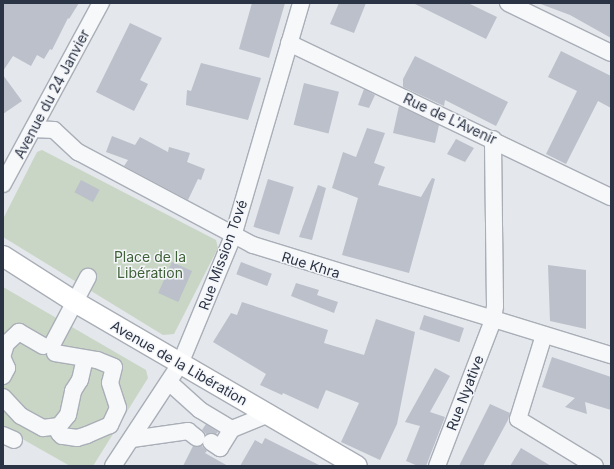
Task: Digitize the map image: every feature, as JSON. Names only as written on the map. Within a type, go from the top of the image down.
[{"type":"main road","name":"Avenue de la Libération","points":[[3,256],[75,302],[357,466]]},
{"type":"street","name":"Avenue du 24 Janvier","points":[[3,184],[101,3]]},
{"type":"street","name":"Rue Mission Tové","points":[[113,466],[170,383],[187,368],[233,236],[301,3]]},
{"type":"street","points":[[508,3],[611,53]]},
{"type":"street","name":"Rue de L'Avenir","points":[[289,42],[611,196]]},
{"type":"street","name":"Rue Khra","points":[[33,129],[54,130],[78,152],[233,236],[275,254],[611,355]]},
{"type":"street","name":"Rue Nyative","points":[[437,466],[493,320],[495,306],[494,139]]},
{"type":"street","points":[[50,347],[88,277]]},
{"type":"street","points":[[3,354],[6,344],[19,332],[50,347],[114,367],[110,383],[117,405],[117,414],[110,425],[81,437],[62,436],[59,433],[59,426],[68,415],[73,391],[80,380],[86,359]]},
{"type":"street","points":[[544,335],[518,419],[595,466]]},
{"type":"street","points":[[3,359],[7,368],[3,376]]},
{"type":"street","points":[[183,392],[187,368]]},
{"type":"street","points":[[170,383],[183,392],[200,410],[232,429]]},
{"type":"street","points":[[3,397],[21,416],[43,428],[59,426]]},
{"type":"street","points":[[199,437],[200,410]]},
{"type":"street","points":[[132,439],[199,437],[220,448],[232,429],[266,414]]},
{"type":"green space","name":"Place de la Libération","points":[[42,150],[216,240],[218,248],[174,334],[163,335],[3,237],[3,219],[37,152]]},
{"type":"green space","points":[[3,287],[146,370],[148,378],[93,466],[70,466],[3,428]]},
{"type":"building","points":[[3,3],[79,3],[69,19],[68,18],[52,50],[50,49],[44,59],[37,55],[31,66],[13,56],[3,71]]},
{"type":"building","points":[[252,3],[285,3],[269,58],[239,49]]},
{"type":"building","points":[[339,3],[366,3],[354,33],[330,24]]},
{"type":"building","points":[[413,3],[468,3],[497,17],[486,39]]},
{"type":"building","points":[[538,3],[611,3],[611,38],[570,15]]},
{"type":"building","points":[[130,23],[162,38],[140,80],[148,84],[134,111],[96,92]]},
{"type":"building","points":[[561,51],[611,76],[611,108],[598,101],[566,164],[546,154],[577,91],[548,77]]},
{"type":"building","points":[[415,56],[508,102],[496,126],[445,100],[444,106],[403,87],[403,79]]},
{"type":"building","points":[[201,63],[261,78],[248,120],[186,105],[187,90],[191,91]]},
{"type":"building","points":[[3,75],[22,101],[3,114]]},
{"type":"building","points":[[304,83],[339,92],[329,133],[294,125]]},
{"type":"building","points":[[364,89],[375,95],[369,108],[358,105]]},
{"type":"building","points":[[399,106],[439,125],[435,143],[393,133]]},
{"type":"building","points":[[367,128],[385,133],[374,163],[385,167],[378,185],[421,197],[432,178],[435,179],[409,273],[342,255],[358,198],[332,188],[343,152],[356,157]]},
{"type":"building","points":[[112,136],[135,145],[140,137],[168,152],[169,147],[190,153],[187,162],[205,169],[201,180],[198,179],[188,200],[124,166],[128,160],[106,152]]},
{"type":"building","points":[[456,139],[474,148],[465,162],[447,154]]},
{"type":"building","points":[[268,179],[294,187],[279,235],[253,227]]},
{"type":"building","points":[[81,180],[100,190],[93,202],[74,192]]},
{"type":"building","points":[[318,185],[326,188],[312,240],[299,237]]},
{"type":"building","points":[[172,262],[192,271],[178,302],[158,293]]},
{"type":"building","points":[[241,262],[272,274],[267,286],[236,274]]},
{"type":"building","points":[[548,265],[586,270],[586,329],[550,321]]},
{"type":"building","points":[[296,283],[319,290],[317,295],[338,302],[334,313],[291,296]]},
{"type":"building","points":[[242,302],[328,330],[324,343],[364,355],[376,319],[415,332],[397,424],[380,460],[341,442],[359,403],[326,390],[318,409],[283,393],[282,395],[260,385],[266,374],[213,342],[231,313],[237,315]]},
{"type":"building","points":[[424,315],[464,328],[459,342],[419,329]]},
{"type":"building","points":[[552,357],[611,377],[611,410],[585,402],[587,414],[565,407],[575,398],[542,387]]},
{"type":"building","points":[[435,368],[450,376],[430,412],[445,417],[426,466],[418,466],[406,461],[420,426],[405,422]]},
{"type":"building","points":[[490,404],[510,413],[508,420],[483,466],[459,466]]},
{"type":"building","points":[[206,424],[218,432],[216,434],[206,434],[202,430]]},
{"type":"building","points":[[265,438],[321,466],[240,466],[255,440],[262,444]]},
{"type":"building","points":[[193,446],[202,446],[207,451],[205,453],[228,466],[183,466]]},
{"type":"building","points":[[521,448],[551,466],[510,466]]}]
